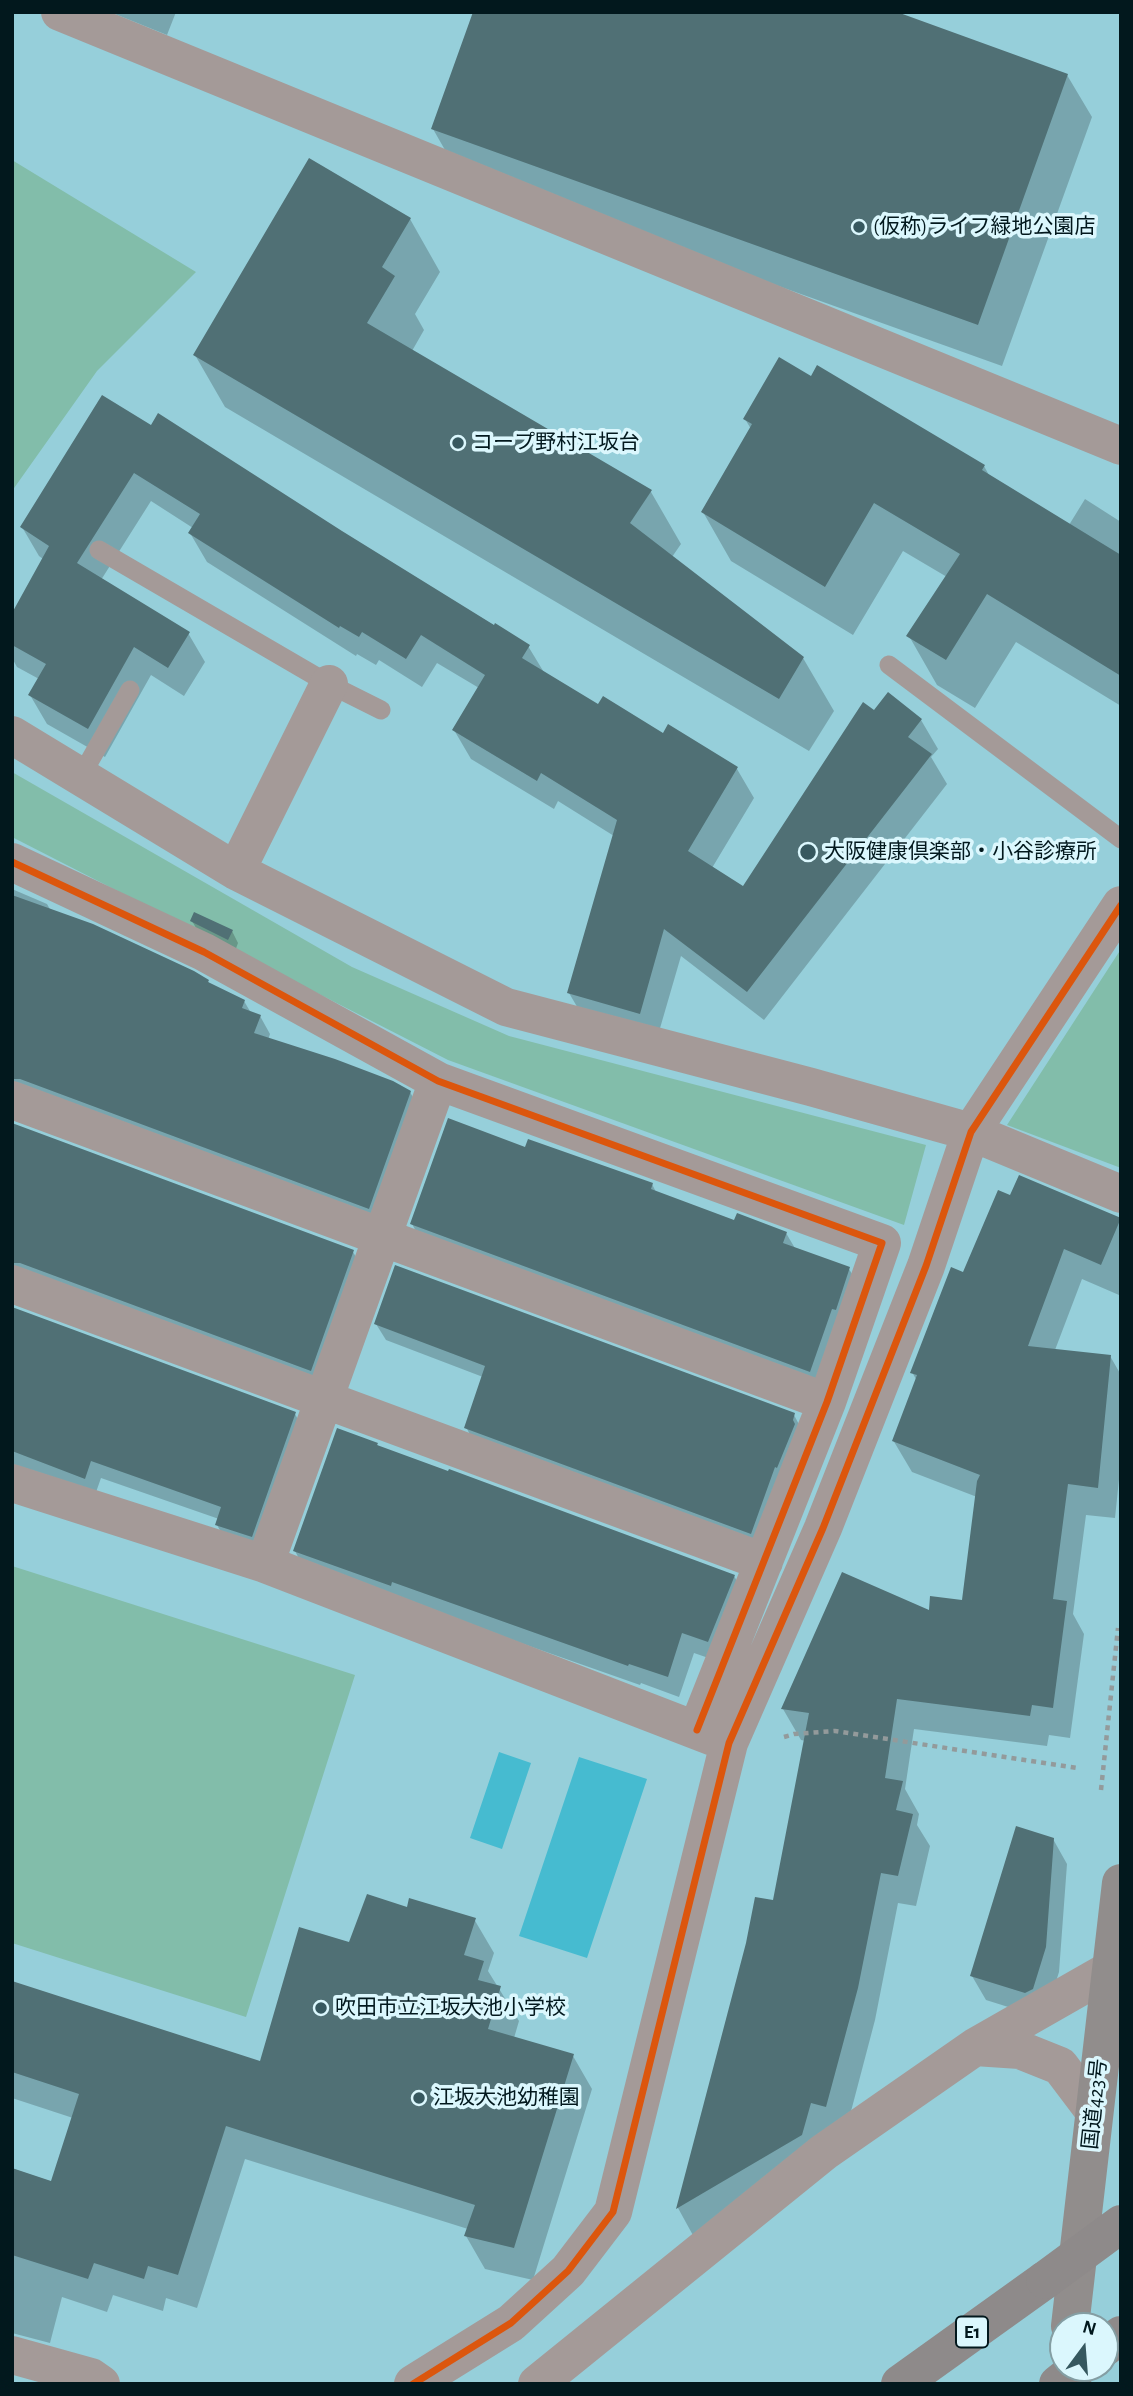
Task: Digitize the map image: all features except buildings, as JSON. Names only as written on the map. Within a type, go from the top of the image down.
[{"type":"highway","name":"国道423号","points":[[1072,2312],[1121,1883]]},
{"type":"highway","name":"E1","points":[[900,2384],[1121,2224]]},
{"type":"street","points":[[60,12],[1121,446]]},
{"type":"street","points":[[236,871],[329,684]]},
{"type":"street","points":[[12,735],[236,871],[506,1007],[971,1132],[1121,1194]]},
{"type":"street","points":[[12,862],[204,952],[438,1081],[882,1243],[827,1402],[764,1562],[713,1737],[613,2212],[568,2271],[511,2323],[413,2384]]},
{"type":"street","points":[[713,1737],[822,1528],[926,1266],[971,1132],[1121,905]]},
{"type":"street","points":[[265,1564],[438,1081]]},
{"type":"street","points":[[12,1100],[827,1402]]},
{"type":"street","points":[[12,1284],[764,1562]]},
{"type":"street","points":[[12,1483],[265,1564],[713,1737]]},
{"type":"street","points":[[537,2384],[824,2152],[975,2047],[1110,1970]]},
{"type":"street","points":[[975,2047],[1020,2050],[1060,2066],[1094,2111]]},
{"type":"street","points":[[12,2355],[91,2377],[101,2384]]},
{"type":"lane","points":[[99,550],[329,684],[382,710]]},
{"type":"lane","points":[[890,665],[1121,839]]},
{"type":"lane","points":[[81,776],[130,690]]},
{"type":"path","points":[[1101,1790],[1118,1628]]},
{"type":"path","points":[[1111,1695],[1121,1696]]},
{"type":"path","points":[[713,1737],[753,1746],[794,1734],[835,1731],[1077,1768]]},
{"type":"green space","points":[[12,160],[196,272],[97,371],[12,491]]},
{"type":"green space","points":[[12,772],[352,967],[509,1036],[926,1145],[904,1225],[448,1060],[12,837]]},
{"type":"green space","points":[[1121,949],[1121,1168],[1007,1125]]},
{"type":"green space","points":[[12,1566],[355,1675],[246,2017],[12,1943]]},
{"type":"water","points":[[499,1752],[531,1763],[502,1849],[470,1838]]},
{"type":"water","points":[[579,1757],[647,1779],[587,1958],[519,1936]]},
{"type":"cycle path","points":[[12,862],[204,952],[438,1081],[882,1243],[827,1402],[697,1730]]},
{"type":"cycle path","points":[[413,2384],[511,2323],[568,2271],[613,2212],[729,1743],[823,1528],[926,1266],[971,1132],[1121,905]]},
{"type":"place","name":"(仮称)ライフ緑地公園店","points":[[859,227]]},
{"type":"place","name":"コープ野村江坂台","points":[[458,443]]},
{"type":"place","name":"大阪健康倶楽部・小谷診療所","points":[[808,852]]},
{"type":"place","name":"吹田市立江坂大池小学校","points":[[321,2008]]},
{"type":"place","name":"江坂大池幼稚園","points":[[419,2098]]}]
